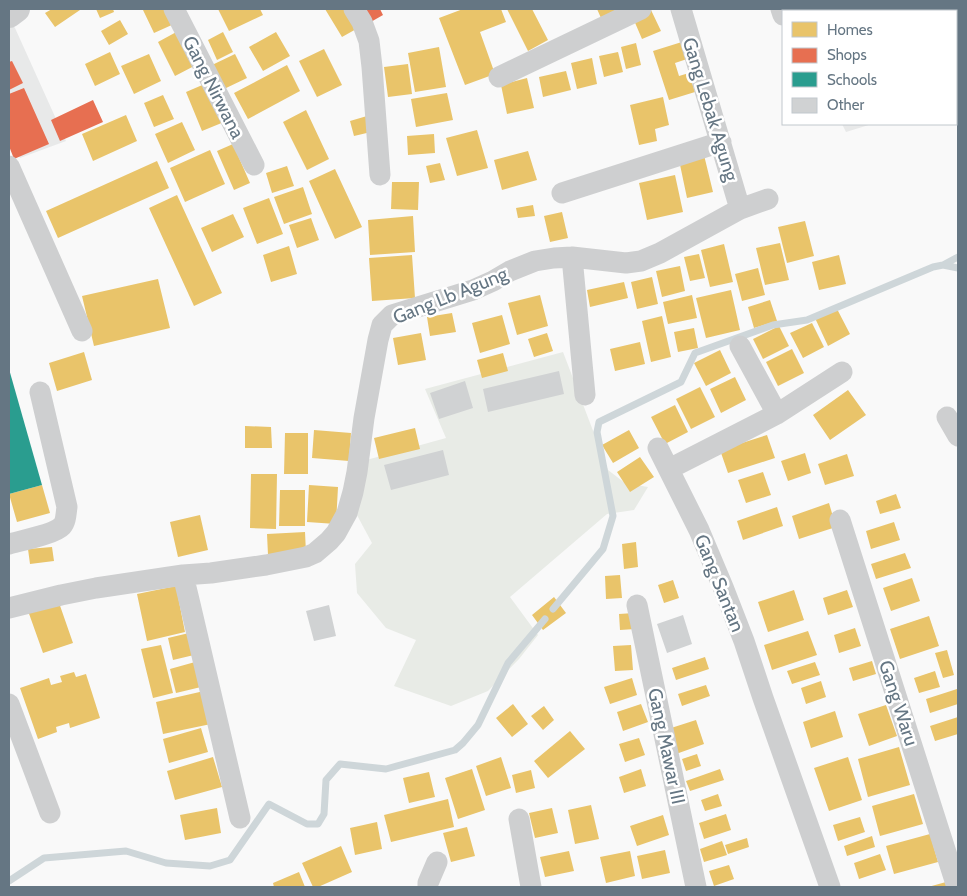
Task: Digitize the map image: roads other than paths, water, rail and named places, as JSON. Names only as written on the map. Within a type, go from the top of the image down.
[{"type":"street","points":[[9,15],[18,9]]},
{"type":"street","name":"Gang Nirwana","points":[[174,9],[254,165]]},
{"type":"street","points":[[354,9],[362,22],[369,41],[380,175]]},
{"type":"street","points":[[499,77],[641,9]]},
{"type":"street","name":"Gang Lebak Agung","points":[[681,9],[740,209]]},
{"type":"street","points":[[562,193],[721,142]]},
{"type":"street","points":[[9,166],[82,331]]},
{"type":"street","name":"Gang Lb Agung","points":[[9,608],[96,588],[266,565],[306,557],[315,553],[329,541],[340,527],[346,513],[356,479],[367,398],[378,340],[382,325],[392,315],[473,290],[510,271],[535,261],[572,257],[626,263],[641,260],[660,253],[740,209],[768,199]]},
{"type":"street","points":[[572,257],[586,395]]},
{"type":"street","points":[[740,346],[777,414]]},
{"type":"street","points":[[669,469],[777,414],[842,372]]},
{"type":"street","points":[[9,544],[55,531],[63,526],[66,516],[67,507],[40,392]]},
{"type":"street","points":[[947,417],[958,436]]},
{"type":"street","name":"Gang Santan","points":[[658,448],[699,530],[723,587],[744,641],[830,887]]},
{"type":"street","name":"Gang Waru","points":[[840,520],[957,887]]},
{"type":"street","points":[[183,575],[240,818]]},
{"type":"street","name":"Gang Mawar III","points":[[637,605],[696,887]]},
{"type":"street","points":[[9,704],[14,733],[50,813]]},
{"type":"street","points":[[519,819],[532,887]]},
{"type":"street","points":[[428,887],[437,862]]},
{"type":"waterway","points":[[943,265],[958,257]]},
{"type":"waterway","points":[[553,609],[603,549],[613,516],[597,432],[599,422],[681,382],[695,353],[773,325],[807,320],[933,267],[943,265],[958,268]]},
{"type":"waterway","points":[[9,881],[44,858],[126,851],[166,863],[210,866],[230,860],[269,804],[307,824],[318,824],[324,814],[326,780],[340,764],[386,769],[455,750],[463,743],[478,725],[508,663],[545,619]]}]
